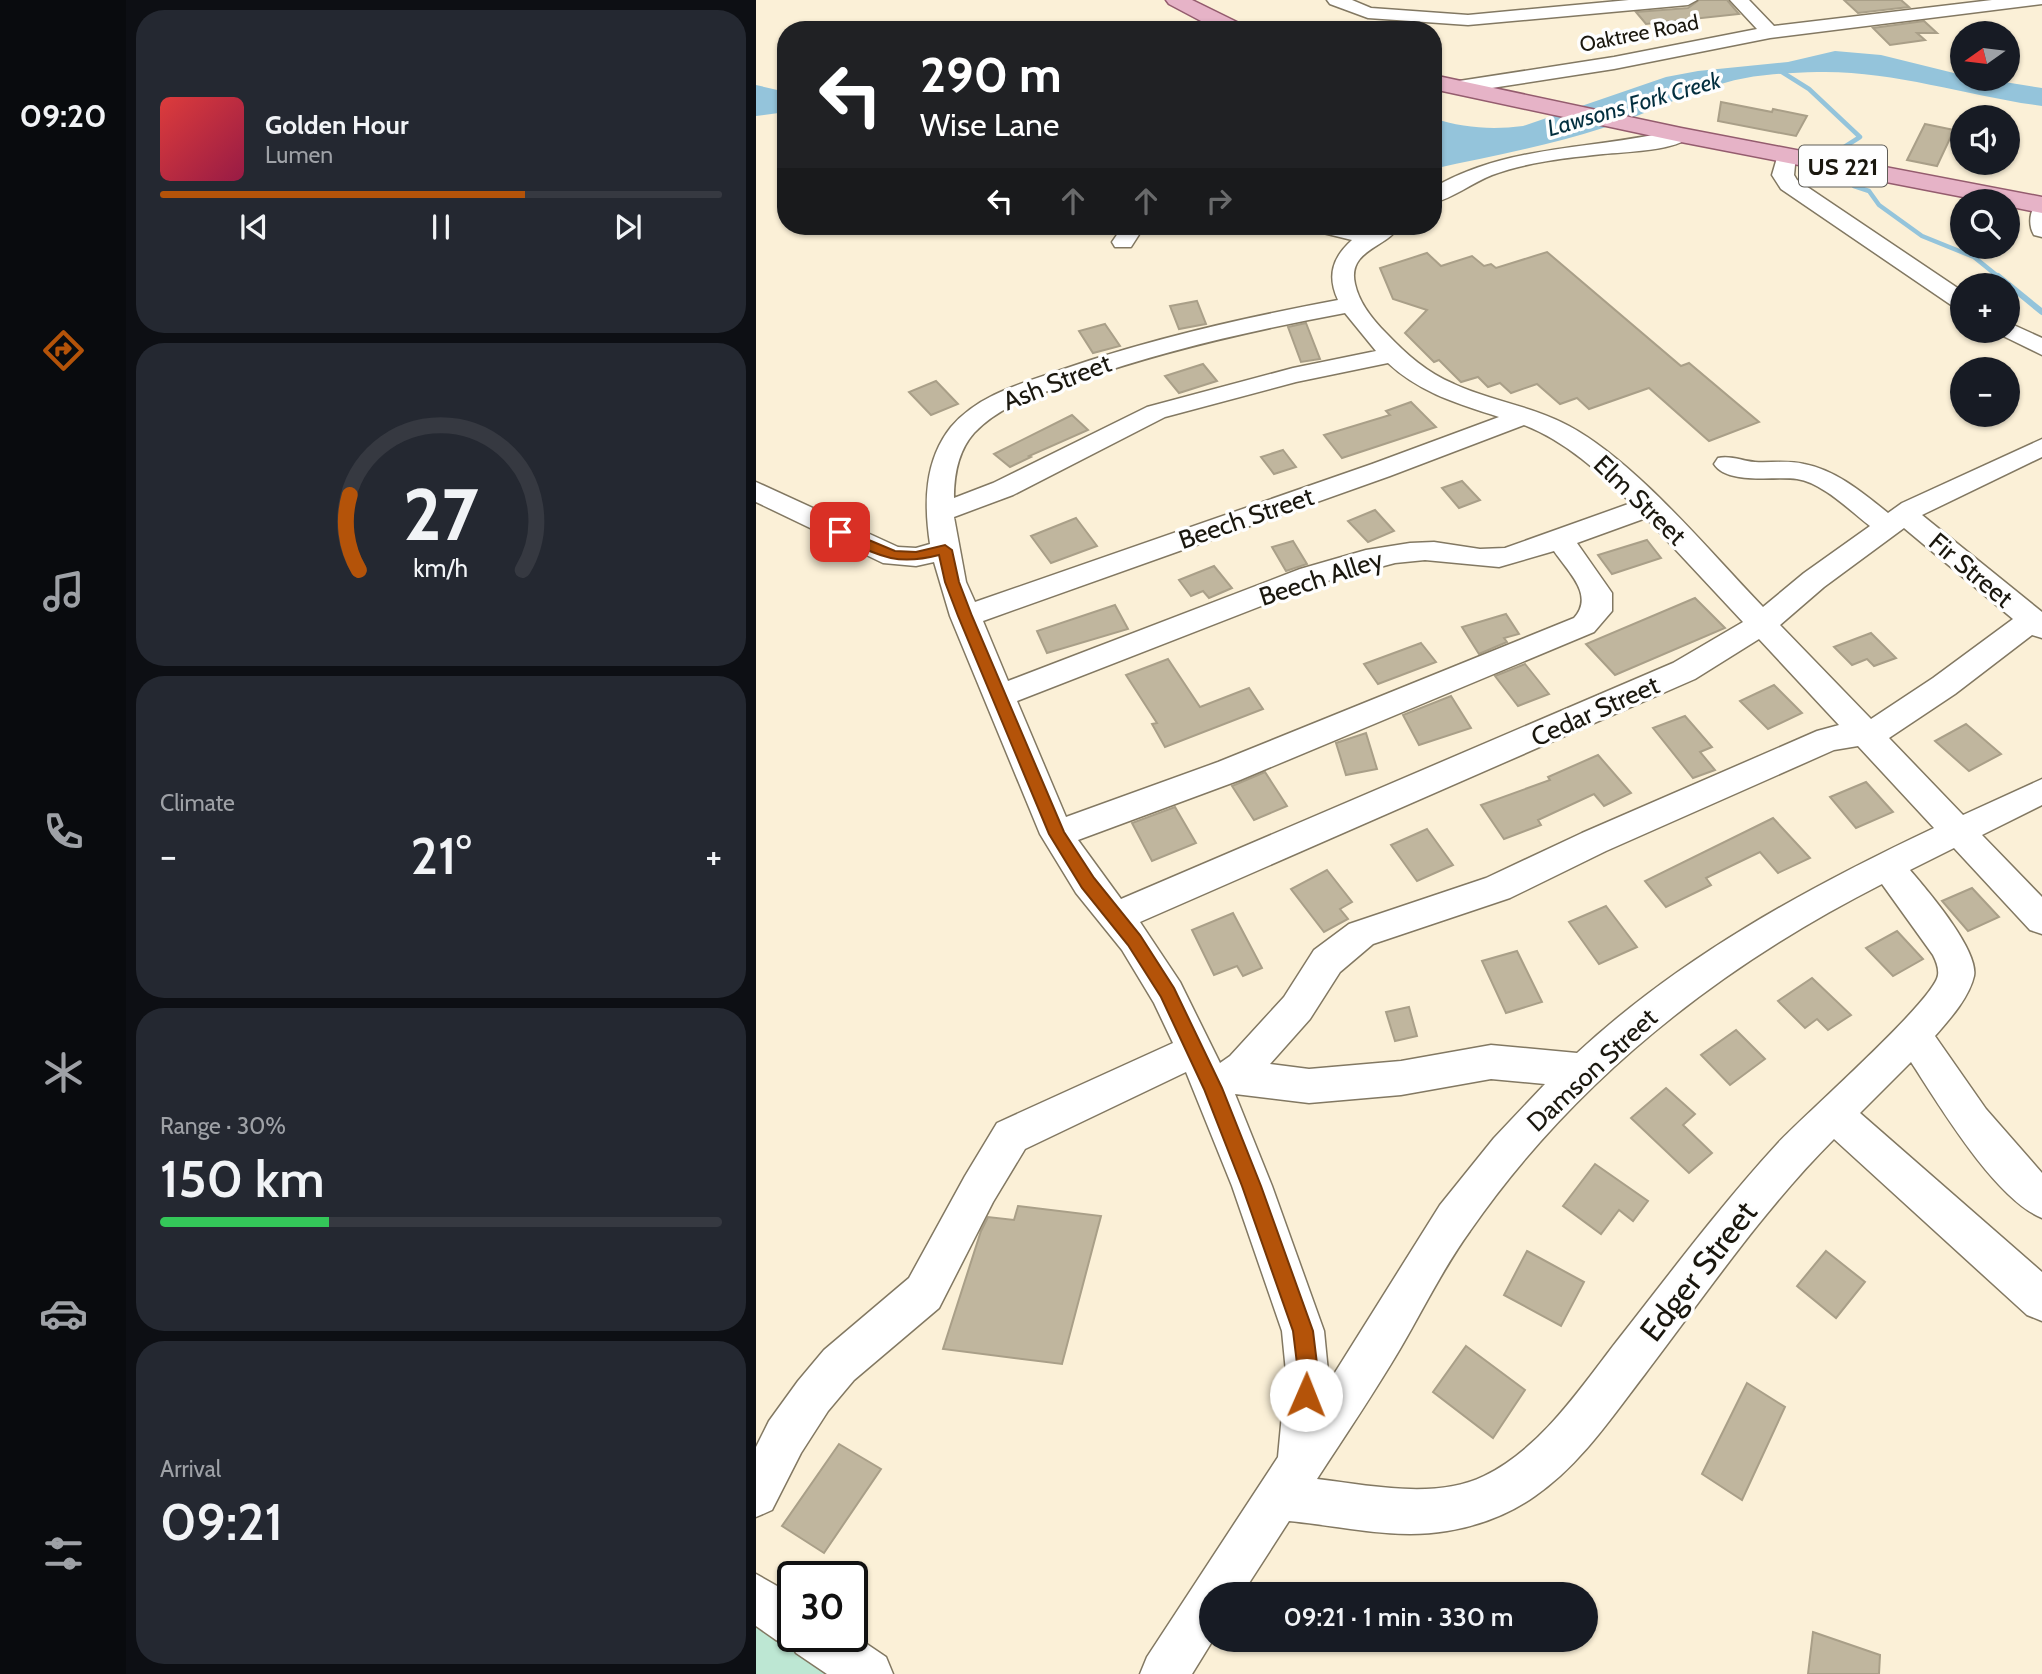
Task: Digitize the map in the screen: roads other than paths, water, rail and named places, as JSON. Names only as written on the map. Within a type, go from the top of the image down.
[{"type":"main road","points":[[1176,0],[1217,21]]},
{"type":"main road","name":"US 221","points":[[1442,84],[1681,135],[2042,205]]},
{"type":"street","points":[[1336,0],[1368,13],[1468,20],[1562,14],[1688,0]]},
{"type":"street","points":[[1739,0],[1770,32]]},
{"type":"street","name":"Oaktree Road","points":[[1459,87],[1614,63],[1770,32],[2037,0]]},
{"type":"street","points":[[1442,192],[1475,174],[1516,160],[1658,142],[1681,135]]},
{"type":"street","points":[[1786,155],[1783,175],[1789,184],[1950,294]]},
{"type":"street","points":[[2042,212],[2042,230]]},
{"type":"street","points":[[1123,242],[1128,235]]},
{"type":"street","name":"Elm Street","points":[[1375,235],[1353,252],[1343,268],[1342,287],[1351,305],[1392,355],[1414,373],[1439,387],[1525,416],[1578,443],[1650,506],[2042,920]]},
{"type":"street","name":"Ash Street","points":[[1289,1480],[1308,1372],[1303,1331],[1252,1186],[1222,1082],[1195,1050],[1167,993],[1116,917],[1088,883],[1057,834],[952,582],[945,550],[943,472],[947,455],[957,438],[971,422],[996,404],[1078,372],[1179,340],[1351,305]]},
{"type":"street","points":[[2020,336],[2042,348]]},
{"type":"street","points":[[942,512],[1003,489],[1156,412],[1293,375],[1392,355]]},
{"type":"street","name":"Beech Street","points":[[965,616],[1381,470],[1525,416]]},
{"type":"street","name":"Cedar Street","points":[[1116,917],[1685,671],[1762,624],[1814,580],[1897,519],[2042,447]]},
{"type":"street","name":"Fir Street","points":[[1727,464],[1742,470],[1804,472],[1897,519],[1912,521],[2037,624]]},
{"type":"street","points":[[756,491],[893,556],[916,557],[945,550]]},
{"type":"street","name":"Beech Alley","points":[[1000,695],[1310,576],[1393,554],[1423,551],[1448,552],[1471,558],[1498,558],[1560,540],[1650,506]]},
{"type":"street","points":[[1057,834],[1229,771],[1584,625],[1597,611],[1598,593],[1560,540]]},
{"type":"street","points":[[1222,1082],[1243,1068],[1297,1008],[1327,961],[1361,934],[1498,888],[1594,842],[1828,740],[1865,735],[1944,687],[2037,624]]},
{"type":"street","name":"Damson Street","points":[[1223,1582],[1370,1359],[1454,1220],[1496,1165],[1555,1100],[1638,1023],[1702,973],[1765,930],[1831,893],[2042,791]]},
{"type":"street","name":"Edger Street","points":[[1289,1480],[1342,1507],[1397,1511],[1456,1507],[1500,1492],[1538,1465],[1587,1413],[1759,1192],[1833,1112],[1913,1034],[1952,990],[1957,973],[1951,951],[1888,866]]},
{"type":"street","points":[[1913,1034],[1974,1124],[2015,1175],[2042,1199]]},
{"type":"street","points":[[756,1494],[785,1437],[813,1396],[839,1365],[924,1293],[979,1189],[1011,1136],[1195,1050]]},
{"type":"street","points":[[1222,1082],[1309,1086],[1401,1078],[1491,1062],[1586,1071]]},
{"type":"street","points":[[1833,1112],[2042,1300]]},
{"type":"street","points":[[756,1598],[777,1612]]},
{"type":"street","points":[[1164,1674],[1199,1619]]},
{"type":"street","points":[[837,1652],[869,1674]]},
{"type":"water","name":"Lawsons Fork Creek","points":[[1835,51],[1881,55],[1950,72],[1950,89],[1902,79],[1845,72],[1772,74],[1739,79],[1582,134],[1442,167],[1442,120],[1478,127],[1523,126],[1666,77],[1788,62]]},
{"type":"water","points":[[2020,84],[2042,88],[2042,106],[1960,91],[2020,91]]},
{"type":"water","points":[[756,85],[777,90],[777,113],[756,116]]},
{"type":"waterway","points":[[1777,69],[1809,89],[1860,137],[1838,151]]},
{"type":"waterway","points":[[1854,186],[1869,191],[1879,205],[1922,236],[1974,257],[1994,273]]},
{"type":"waterway","points":[[2020,294],[2042,312]]}]
